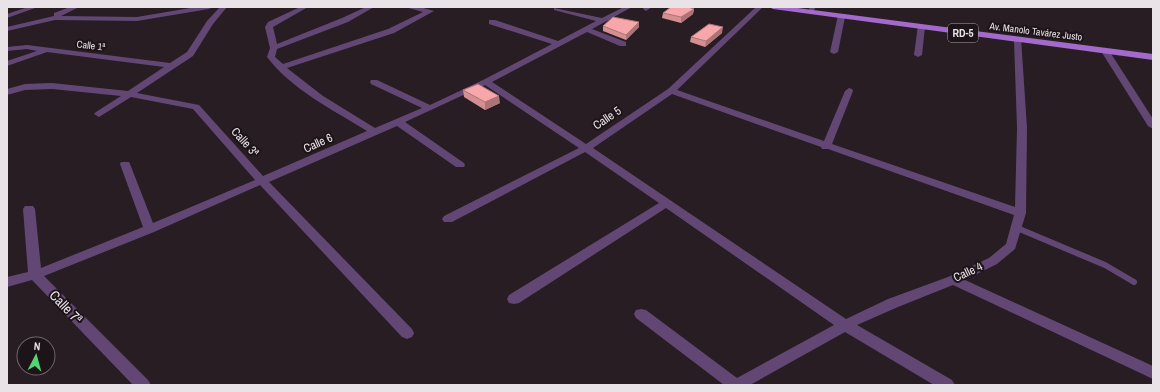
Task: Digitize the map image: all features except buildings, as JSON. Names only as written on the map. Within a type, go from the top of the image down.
[{"type":"main road","name":"Av. Manolo Tavárez Justo","points":[[773,7],[1153,57]]},
{"type":"main road","name":"Av. Manolo Tavárez Justo","points":[[794,7],[813,8],[1153,53]]},
{"type":"street","points":[[7,16],[35,7]]},
{"type":"street","points":[[45,20],[76,7]]},
{"type":"street","points":[[7,29],[45,20],[70,17],[137,19],[209,7]]},
{"type":"street","points":[[99,114],[190,54],[210,23],[224,7]]},
{"type":"street","points":[[305,7],[271,24],[269,27],[274,48],[270,57],[280,68],[297,81],[375,132]]},
{"type":"street","points":[[274,48],[345,20],[371,7]]},
{"type":"street","points":[[280,68],[391,31],[430,11],[408,7]]},
{"type":"street","name":"Calle 6","points":[[7,282],[35,275],[150,230],[263,182],[486,82],[588,30],[629,7]]},
{"type":"street","name":"Calle 5","points":[[448,219],[586,148],[671,91],[760,7]]},
{"type":"street","points":[[556,9],[604,21]]},
{"type":"street","points":[[834,52],[842,17]]},
{"type":"street","points":[[492,22],[559,44]]},
{"type":"street","points":[[918,55],[921,27]]},
{"type":"street","points":[[588,30],[623,44]]},
{"type":"street","name":"Calle 4","points":[[736,385],[845,325],[893,303],[953,280],[992,261],[1011,246],[1020,213],[1022,128],[1018,40]]},
{"type":"street","name":"Calle 1ª","points":[[7,49],[27,48],[48,50],[173,66]]},
{"type":"street","points":[[7,64],[48,50]]},
{"type":"street","points":[[1106,51],[1153,126]]},
{"type":"street","points":[[374,82],[430,108]]},
{"type":"street","points":[[486,82],[586,148],[845,325],[947,385]]},
{"type":"street","name":"Calle 3ª","points":[[8,93],[39,85],[129,94],[196,107],[263,182],[407,333]]},
{"type":"street","points":[[671,91],[826,147],[1020,213]]},
{"type":"street","points":[[826,147],[848,91]]},
{"type":"street","points":[[398,122],[460,165]]},
{"type":"street","points":[[125,164],[150,230]]},
{"type":"street","points":[[514,299],[667,203]]},
{"type":"street","points":[[29,209],[35,275]]},
{"type":"street","name":"Calle 7ª","points":[[35,275],[143,385]]},
{"type":"street","points":[[953,280],[1153,373]]},
{"type":"street","points":[[640,314],[736,385]]},
{"type":"lane","points":[[1017,228],[1105,265],[1134,282]]}]
